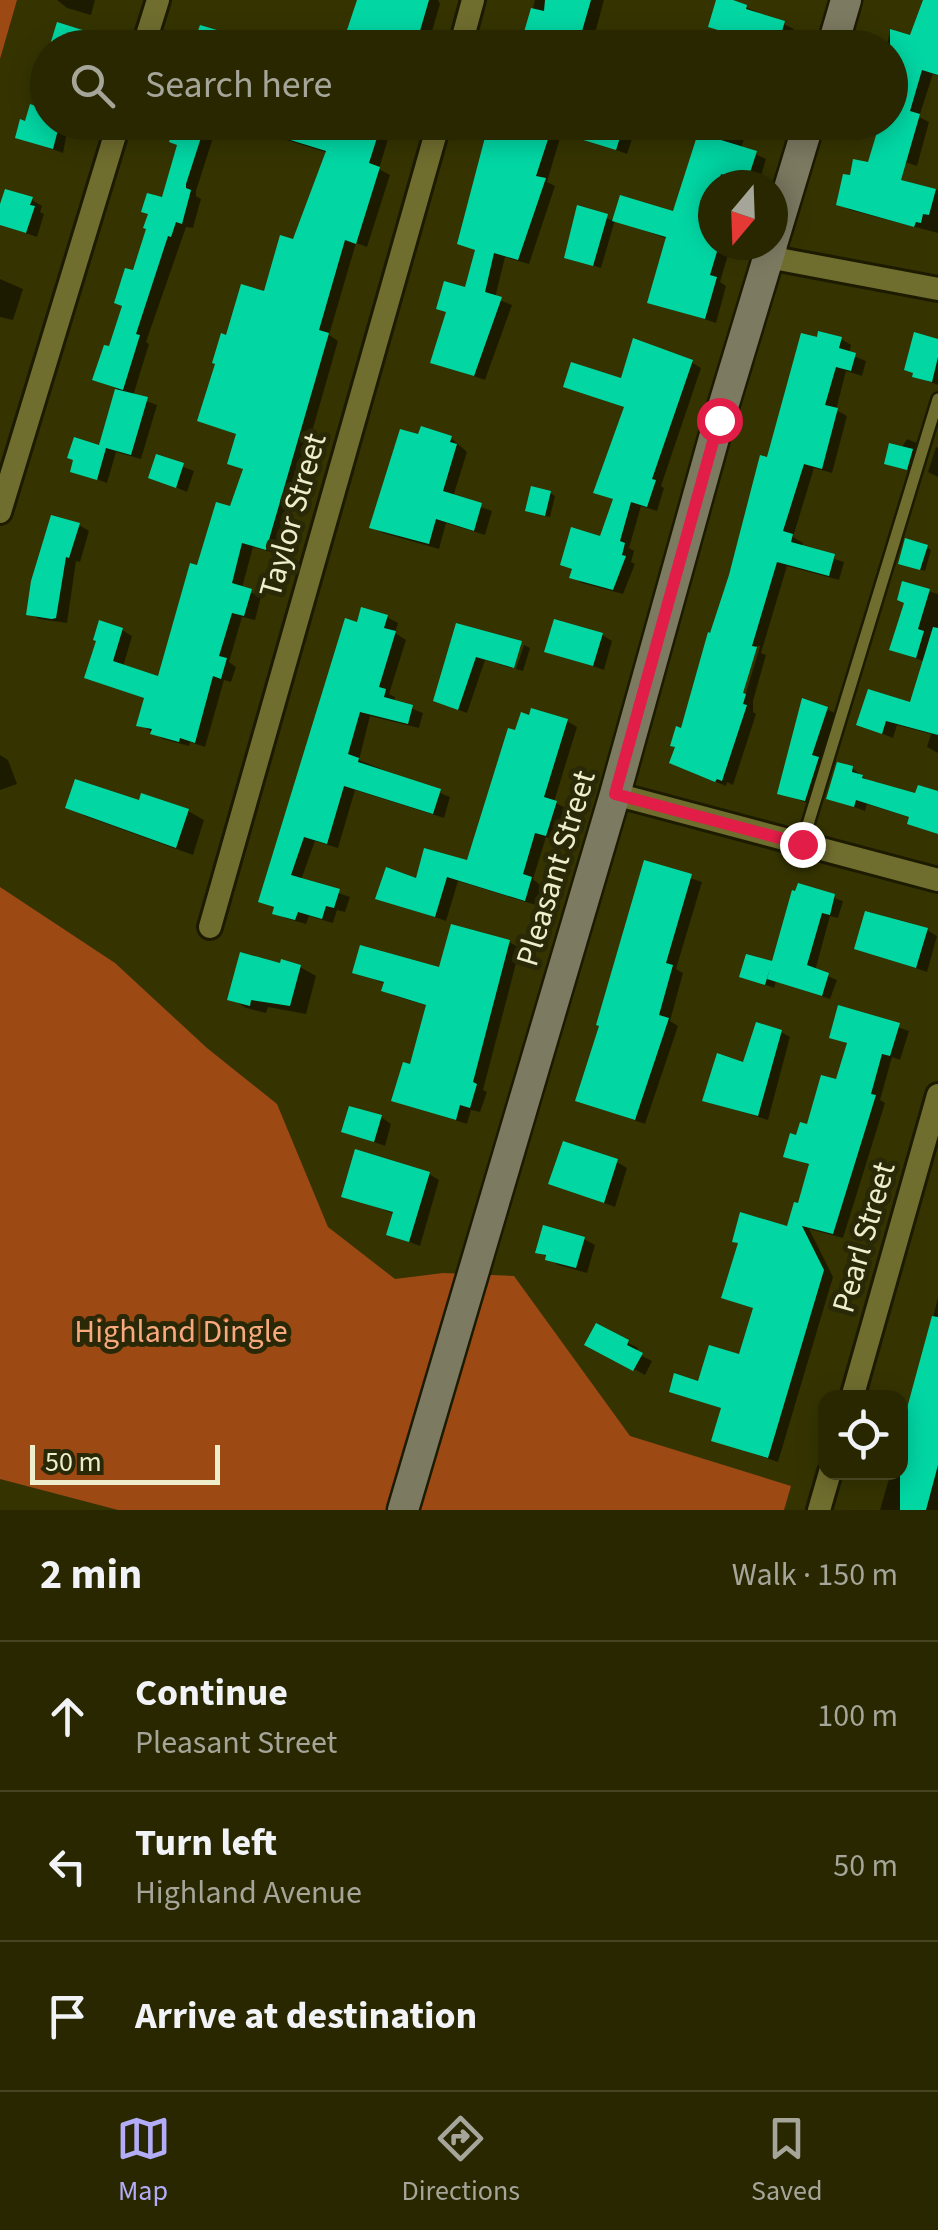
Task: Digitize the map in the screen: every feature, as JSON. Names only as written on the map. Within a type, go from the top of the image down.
[{"type":"street","points":[[149,30],[158,0]]},
{"type":"street","points":[[464,30],[472,0]]},
{"type":"street","points":[[837,30],[846,0]]},
{"type":"street","points":[[0,512],[114,140]]},
{"type":"street","name":"Taylor Street","points":[[210,926],[434,140]]},
{"type":"street","name":"Pleasant Street","points":[[788,192],[804,140]]},
{"type":"street","points":[[788,252],[938,289]]},
{"type":"street","name":"Pleasant Street","points":[[403,1510],[615,794],[767,260]]},
{"type":"street","points":[[615,794],[938,880]]},
{"type":"street","name":"Pearl Street","points":[[854,1390],[938,1095]]},
{"type":"street","points":[[819,1510],[828,1480]]},
{"type":"lane","points":[[802,844],[938,399]]},
{"type":"green space","points":[[0,0],[17,0],[0,59]]},
{"type":"green space","name":"Highland Dingle","points":[[0,887],[115,963],[207,1048],[277,1104],[328,1227],[395,1279],[443,1273],[514,1276],[630,1436],[791,1486],[784,1510],[118,1510],[0,1479]]},
{"type":"building","points":[[357,0],[429,0],[420,30],[347,30]]},
{"type":"building","points":[[545,0],[591,0],[582,30],[525,30],[531,8],[544,11]]},
{"type":"building","points":[[716,0],[733,0],[747,5],[746,9],[785,21],[782,30],[708,27]]},
{"type":"building","points":[[923,0],[938,0],[938,75],[922,70],[910,111],[920,114],[901,180],[936,189],[929,215],[923,214],[921,223],[916,222],[914,227],[836,205],[843,174],[850,175],[853,159],[868,162],[875,140],[908,140],[910,35]]},
{"type":"building","points":[[57,22],[83,30],[55,30]]},
{"type":"building","points":[[30,104],[30,140],[55,140],[53,149],[15,138],[20,119],[25,121]]},
{"type":"building","points":[[200,140],[186,184],[191,190],[182,224],[176,222],[171,237],[168,236],[136,334],[140,335],[123,390],[92,380],[122,306],[114,303],[125,268],[133,270],[146,229],[143,228],[148,214],[141,212],[147,193],[162,197],[177,145],[169,142]]},
{"type":"building","points":[[290,140],[376,140],[369,163],[380,167],[356,244],[345,240],[319,330],[329,333],[266,550],[242,543],[232,583],[252,589],[244,616],[232,613],[219,656],[227,658],[221,679],[213,676],[195,743],[180,738],[179,742],[136,726],[144,698],[84,678],[96,641],[93,640],[99,620],[123,628],[113,661],[158,676],[190,563],[197,565],[216,502],[230,506],[243,469],[227,464],[236,434],[197,421],[221,333],[226,335],[241,284],[264,291],[280,235],[293,239],[326,151]]},
{"type":"building","points":[[484,140],[548,140],[536,176],[546,178],[518,260],[494,253],[485,292],[502,297],[474,376],[430,363],[446,312],[436,309],[444,281],[465,287],[475,250],[457,244]]},
{"type":"building","points":[[584,140],[619,140],[616,150]]},
{"type":"building","points":[[696,140],[721,140],[757,151],[751,170],[698,170],[698,260],[714,260],[710,275],[717,277],[705,319],[647,303],[666,237],[612,221],[620,195],[673,211]]},
{"type":"building","points":[[5,189],[33,197],[30,205],[35,206],[26,233],[0,225]]},
{"type":"building","points":[[577,205],[608,214],[593,266],[564,258]]},
{"type":"building","points":[[818,331],[842,337],[839,348],[856,353],[851,371],[836,367],[825,405],[838,408],[822,469],[804,464],[783,531],[793,534],[791,542],[835,554],[829,576],[777,562],[752,646],[757,647],[743,693],[743,704],[747,705],[722,781],[715,782],[669,763],[675,747],[670,746],[676,726],[681,728],[729,575],[760,455],[767,457],[801,333],[817,337]]},
{"type":"building","points":[[914,332],[938,339],[932,382],[912,377],[913,373],[904,370]]},
{"type":"building","points":[[633,338],[693,360],[652,479],[656,480],[647,507],[631,502],[620,541],[625,543],[622,555],[626,556],[613,590],[569,578],[572,569],[560,565],[571,527],[600,536],[613,499],[593,493],[624,407],[563,387],[571,362],[621,378]]},
{"type":"building","points":[[115,389],[148,397],[131,455],[106,448],[97,480],[70,472],[73,460],[67,458],[74,437],[99,445]]},
{"type":"building","points":[[421,426],[452,436],[450,442],[457,444],[443,491],[482,503],[474,531],[436,519],[429,544],[369,528],[400,429],[418,434]]},
{"type":"building","points":[[889,443],[913,449],[907,470],[884,464]]},
{"type":"building","points":[[156,454],[184,463],[176,488],[148,478]]},
{"type":"building","points":[[531,486],[551,491],[545,516],[525,511]]},
{"type":"building","points":[[51,515],[80,523],[69,558],[66,557],[56,618],[52,619],[26,615],[31,581]]},
{"type":"building","points":[[905,538],[928,545],[920,570],[898,564]]},
{"type":"building","points":[[902,581],[930,589],[918,629],[924,631],[916,658],[889,650],[904,603],[897,600]]},
{"type":"building","points":[[361,607],[388,615],[384,628],[396,631],[379,687],[386,689],[384,697],[413,705],[408,724],[360,712],[348,754],[359,758],[358,762],[441,789],[433,814],[344,786],[327,844],[304,837],[291,875],[340,889],[334,908],[326,906],[322,919],[298,912],[295,920],[272,914],[274,907],[258,902],[345,618],[357,622]]},
{"type":"building","points":[[554,619],[603,633],[593,666],[544,652]]},
{"type":"building","points":[[456,623],[522,641],[514,668],[476,657],[458,710],[433,701]]},
{"type":"building","points":[[933,627],[938,628],[938,735],[886,721],[882,734],[856,725],[868,689],[910,702]]},
{"type":"building","points":[[802,698],[828,707],[812,755],[819,757],[805,801],[777,794]]},
{"type":"building","points":[[531,708],[568,719],[544,797],[557,801],[546,836],[535,833],[523,874],[532,877],[525,901],[447,877],[435,917],[375,899],[386,867],[416,878],[424,848],[467,860],[508,728],[515,730],[521,712],[529,715]]},
{"type":"building","points":[[837,762],[853,766],[852,772],[863,775],[862,778],[915,793],[918,785],[938,791],[938,834],[907,824],[909,817],[856,800],[854,807],[826,799]]},
{"type":"building","points":[[75,779],[139,800],[141,793],[189,809],[176,848],[65,808]]},
{"type":"building","points":[[644,860],[692,874],[666,963],[673,965],[659,1015],[669,1018],[635,1120],[575,1101]]},
{"type":"building","points":[[798,883],[835,894],[830,915],[822,913],[807,965],[829,973],[822,996],[767,979],[770,968],[765,985],[739,977],[746,954],[772,961],[792,890]]},
{"type":"building","points":[[865,911],[928,928],[916,968],[854,949]]},
{"type":"building","points":[[451,924],[510,940],[473,1082],[477,1084],[470,1108],[460,1105],[456,1120],[391,1101],[403,1062],[410,1064],[426,1005],[381,991],[384,982],[352,973],[360,945],[439,967]]},
{"type":"building","points":[[240,952],[301,965],[290,1006],[251,1000],[250,1006],[227,1000]]},
{"type":"building","points":[[838,1005],[900,1023],[890,1056],[882,1054],[871,1094],[876,1095],[833,1234],[802,1226],[824,1270],[768,1458],[711,1441],[721,1408],[669,1392],[674,1373],[698,1381],[709,1345],[739,1354],[753,1308],[721,1298],[738,1243],[732,1242],[740,1212],[787,1226],[794,1202],[798,1203],[809,1164],[783,1157],[790,1133],[796,1135],[800,1122],[807,1124],[821,1075],[836,1079],[847,1043],[829,1038]]},
{"type":"building","points":[[756,1022],[782,1030],[758,1116],[702,1101],[717,1053],[743,1062]]},
{"type":"building","points":[[349,1106],[382,1115],[374,1142],[341,1132]]},
{"type":"building","points":[[563,1141],[618,1159],[604,1203],[548,1184]]},
{"type":"building","points":[[355,1149],[430,1172],[409,1242],[386,1235],[393,1212],[341,1197]]},
{"type":"building","points":[[543,1225],[585,1237],[576,1268],[545,1260],[546,1255],[535,1253]]},
{"type":"building","points":[[932,1316],[938,1317],[938,1465],[926,1510],[900,1510],[900,1480],[908,1480],[908,1404]]},
{"type":"building","points":[[596,1323],[629,1340],[627,1345],[643,1353],[633,1371],[584,1345]]},
{"type":"route","points":[[719,420],[615,794],[802,844]]}]
